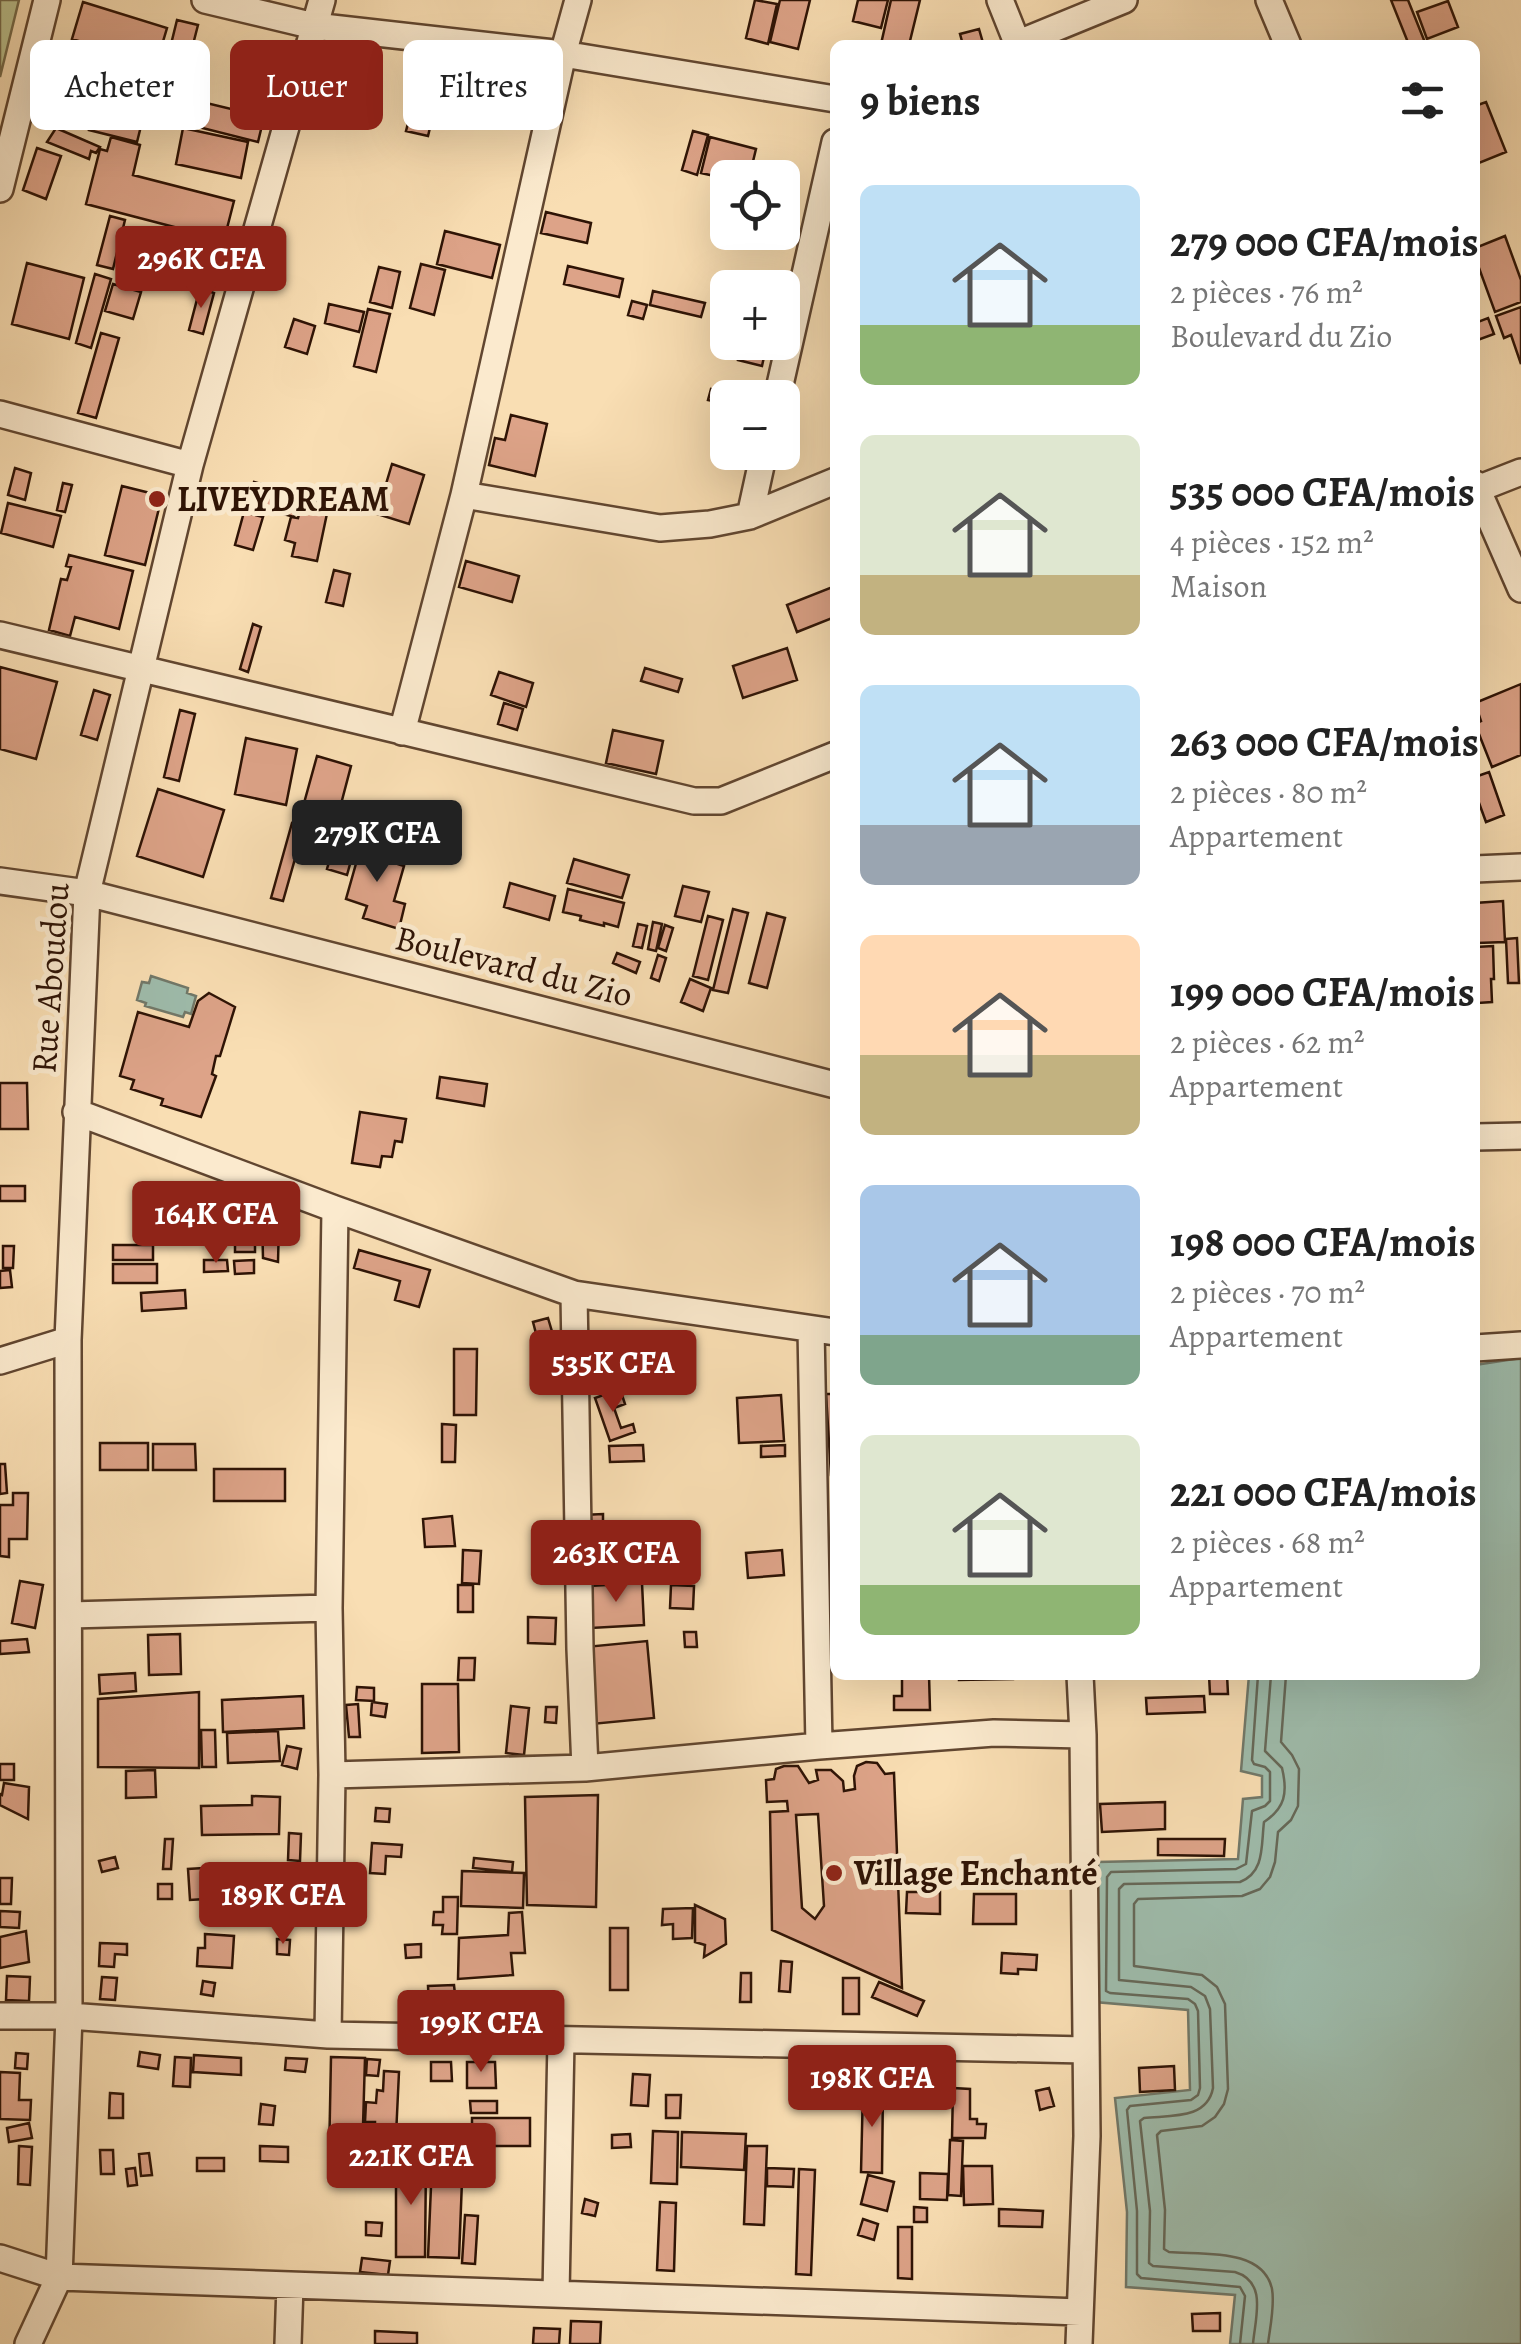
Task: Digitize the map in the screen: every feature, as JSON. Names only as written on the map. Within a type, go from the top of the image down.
[{"type":"street","points":[[0,189],[47,0]]},
{"type":"street","points":[[205,0],[314,26],[438,40]]},
{"type":"street","name":"Rue Aboudou","points":[[28,2344],[59,2277],[69,2016],[68,1340],[87,893],[190,466],[322,0]]},
{"type":"street","points":[[578,0],[563,54],[830,98]]},
{"type":"street","points":[[1000,0],[1014,40]]},
{"type":"street","points":[[1028,40],[1124,0]]},
{"type":"street","points":[[1269,0],[1286,40]]},
{"type":"street","points":[[402,732],[464,494],[546,130]]},
{"type":"street","points":[[781,380],[830,164]]},
{"type":"street","points":[[0,414],[190,466]]},
{"type":"street","points":[[750,516],[760,470]]},
{"type":"street","points":[[1480,487],[1521,472]]},
{"type":"street","points":[[464,494],[660,528],[750,516],[830,482]]},
{"type":"street","points":[[1480,497],[1521,589]]},
{"type":"street","points":[[0,636],[694,802],[740,795],[830,757]]},
{"type":"street","points":[[1480,869],[1521,867]]},
{"type":"street","name":"Boulevard du Zio","points":[[0,881],[87,893],[830,1084]]},
{"type":"street","points":[[76,1112],[574,1294],[823,1330],[819,1746]]},
{"type":"street","points":[[1480,1137],[1521,1136]]},
{"type":"street","points":[[328,2035],[335,1209]]},
{"type":"street","points":[[574,1294],[585,1768]]},
{"type":"street","points":[[0,1361],[68,1340]]},
{"type":"street","points":[[1480,1348],[1521,1345]]},
{"type":"street","points":[[70,1615],[330,1608]]},
{"type":"street","points":[[1079,2344],[1087,2136],[1080,1680]]},
{"type":"street","points":[[332,1775],[585,1768],[1011,1732],[1082,1735]]},
{"type":"street","points":[[0,2016],[69,2016],[328,2035],[1086,2050]]},
{"type":"street","points":[[556,2294],[561,2040]]},
{"type":"street","points":[[0,2258],[59,2277],[1080,2312]]},
{"type":"street","points":[[288,2344],[290,2286]]},
{"type":"green space","points":[[0,0],[19,0],[0,77]]},
{"type":"water","points":[[151,976],[188,988],[187,993],[196,996],[191,1014],[185,1012],[183,1017],[137,1000],[142,982],[149,983]]},
{"type":"water","points":[[1521,1358],[1521,2344],[1230,2344],[1235,2295],[1126,2287],[1127,2212],[1115,2098],[1190,2090],[1188,2010],[1095,2002],[1097,1862],[1238,1859],[1243,1799],[1262,1797],[1262,1776],[1241,1771],[1249,1680],[1480,1680],[1480,1364]]},
{"type":"building","points":[[755,0],[777,4],[768,44],[746,38]]},
{"type":"building","points":[[780,0],[810,0],[798,49],[770,42]]},
{"type":"building","points":[[858,0],[888,0],[881,28],[853,21]]},
{"type":"building","points":[[891,0],[920,0],[910,40],[882,40]]},
{"type":"building","points":[[1391,0],[1408,0],[1424,40],[1407,40]]},
{"type":"building","points":[[1448,1],[1458,27],[1427,39],[1417,12]]},
{"type":"building","points":[[83,2],[167,28],[163,40],[72,39]]},
{"type":"building","points":[[177,20],[198,25],[194,40],[172,40]]},
{"type":"building","points":[[979,29],[982,40],[962,40],[960,34]]},
{"type":"building","points":[[1486,102],[1506,152],[1480,163],[1480,104]]},
{"type":"building","points":[[210,104],[230,109],[230,130],[261,130],[258,142],[210,130]]},
{"type":"building","points":[[55,130],[61,130],[100,147],[96,153],[91,151],[89,159],[47,142]]},
{"type":"building","points":[[89,130],[140,130],[137,142]]},
{"type":"building","points":[[183,130],[248,142],[241,178],[176,164]]},
{"type":"building","points":[[406,130],[429,130],[428,136]]},
{"type":"building","points":[[693,131],[708,135],[697,175],[682,170]]},
{"type":"building","points":[[111,137],[140,145],[133,175],[234,201],[224,240],[86,204],[100,149],[107,151]]},
{"type":"building","points":[[710,137],[756,149],[753,160],[710,160],[710,175],[701,173]]},
{"type":"building","points":[[37,148],[61,156],[46,199],[23,190]]},
{"type":"building","points":[[546,212],[591,223],[587,243],[541,233]]},
{"type":"building","points":[[110,216],[125,220],[113,269],[97,265]]},
{"type":"building","points":[[445,231],[500,245],[492,278],[437,264]]},
{"type":"building","points":[[1505,236],[1521,280],[1521,302],[1495,312],[1480,271],[1480,246]]},
{"type":"building","points":[[27,263],[84,278],[69,339],[12,324]]},
{"type":"building","points":[[421,264],[445,270],[434,315],[410,308]]},
{"type":"building","points":[[568,266],[623,279],[619,297],[564,284]]},
{"type":"building","points":[[379,267],[400,272],[392,308],[370,302]]},
{"type":"building","points":[[95,274],[111,279],[91,348],[76,343]]},
{"type":"building","points":[[113,284],[141,292],[133,319],[105,311]]},
{"type":"building","points":[[200,288],[214,293],[203,334],[189,330]]},
{"type":"building","points":[[653,291],[705,303],[701,317],[650,305]]},
{"type":"building","points":[[632,301],[647,305],[643,319],[628,315]]},
{"type":"building","points":[[329,304],[364,312],[359,332],[325,323]]},
{"type":"building","points":[[1521,307],[1521,364],[1511,335],[1504,338],[1496,316]]},
{"type":"building","points":[[368,309],[390,314],[376,372],[354,366]]},
{"type":"building","points":[[1488,318],[1494,334],[1480,339],[1480,321]]},
{"type":"building","points":[[294,319],[315,326],[307,354],[285,347]]},
{"type":"building","points":[[101,333],[119,338],[96,418],[78,413]]},
{"type":"building","points":[[738,360],[763,360],[762,366]]},
{"type":"building","points":[[511,415],[547,424],[535,476],[489,465],[495,438],[505,440]]},
{"type":"building","points":[[392,464],[424,475],[409,524],[377,514]]},
{"type":"building","points":[[15,468],[31,473],[25,500],[8,495]]},
{"type":"building","points":[[254,482],[300,495],[294,517],[248,504]]},
{"type":"building","points":[[63,483],[72,485],[65,512],[57,510]]},
{"type":"building","points":[[122,486],[162,496],[145,565],[105,555]]},
{"type":"building","points":[[303,499],[329,504],[317,561],[292,556],[295,543],[285,540],[291,517],[298,518]]},
{"type":"building","points":[[8,503],[61,516],[53,547],[1,533]]},
{"type":"building","points":[[244,512],[263,517],[253,550],[235,545]]},
{"type":"building","points":[[69,555],[133,571],[119,629],[75,617],[70,636],[49,630],[61,579],[67,580],[71,567],[66,566]]},
{"type":"building","points":[[466,561],[519,576],[512,602],[459,587]]},
{"type":"building","points":[[334,570],[350,574],[343,606],[326,602]]},
{"type":"building","points":[[830,588],[830,619],[797,632],[787,605]]},
{"type":"building","points":[[253,624],[261,627],[248,672],[240,669]]},
{"type":"building","points":[[787,648],[797,680],[743,698],[733,666]]},
{"type":"building","points":[[0,667],[57,682],[36,759],[0,749]]},
{"type":"building","points":[[645,668],[682,679],[678,692],[641,681]]},
{"type":"building","points":[[499,672],[533,683],[526,707],[491,695]]},
{"type":"building","points":[[1521,684],[1521,755],[1492,767],[1480,737],[1480,701]]},
{"type":"building","points":[[94,690],[110,695],[97,740],[81,735]]},
{"type":"building","points":[[504,703],[523,709],[517,730],[498,724]]},
{"type":"building","points":[[180,710],[195,714],[179,781],[164,777]]},
{"type":"building","points":[[613,730],[663,741],[656,774],[606,763]]},
{"type":"building","points":[[246,738],[297,749],[286,805],[235,794]]},
{"type":"building","points":[[317,756],[351,766],[336,823],[301,814]]},
{"type":"building","points":[[1489,772],[1504,815],[1486,822],[1480,806],[1480,775]]},
{"type":"building","points":[[158,789],[224,810],[203,877],[137,856]]},
{"type":"building","points":[[292,823],[304,827],[283,901],[271,898]]},
{"type":"building","points":[[337,834],[357,839],[347,875],[327,869]]},
{"type":"building","points":[[363,839],[392,847],[388,861],[404,866],[394,901],[405,904],[399,929],[363,918],[367,906],[346,899]]},
{"type":"building","points":[[574,859],[629,875],[622,898],[567,883]]},
{"type":"building","points":[[510,883],[555,896],[549,920],[504,907]]},
{"type":"building","points":[[683,886],[709,892],[701,922],[675,916]]},
{"type":"building","points":[[568,889],[624,903],[618,927],[580,920],[581,916],[563,912]]},
{"type":"building","points":[[1503,901],[1505,942],[1480,943],[1480,903]]},
{"type":"building","points":[[733,909],[748,913],[728,993],[713,990]]},
{"type":"building","points":[[767,913],[785,918],[767,988],[749,983]]},
{"type":"building","points":[[708,916],[723,920],[708,980],[693,976]]},
{"type":"building","points":[[653,922],[662,924],[656,951],[648,949]]},
{"type":"building","points":[[638,924],[647,926],[642,948],[633,946]]},
{"type":"building","points":[[665,925],[673,928],[666,951],[658,948]]},
{"type":"building","points":[[1517,938],[1519,983],[1508,983],[1506,939]]},
{"type":"building","points":[[1493,946],[1492,1002],[1480,1003],[1480,947]]},
{"type":"building","points":[[617,953],[640,962],[636,973],[613,963]]},
{"type":"building","points":[[658,955],[666,958],[659,981],[651,978]]},
{"type":"building","points":[[690,979],[711,988],[703,1011],[681,1002]]},
{"type":"building","points":[[209,993],[235,1007],[220,1056],[216,1056],[212,1074],[216,1076],[201,1117],[161,1105],[163,1099],[131,1089],[134,1080],[120,1076],[138,1012],[189,1027],[198,1001]]},
{"type":"building","points":[[440,1077],[487,1084],[484,1106],[437,1098]]},
{"type":"building","points":[[0,1083],[27,1083],[28,1129],[0,1129]]},
{"type":"building","points":[[360,1112],[406,1119],[402,1142],[395,1141],[392,1157],[382,1156],[380,1167],[352,1163]]},
{"type":"building","points":[[0,1186],[25,1186],[25,1201],[0,1201]]},
{"type":"building","points":[[262,1217],[279,1223],[278,1262],[263,1258]]},
{"type":"building","points":[[235,1240],[255,1240],[255,1252],[235,1252]]},
{"type":"building","points":[[113,1245],[153,1245],[153,1260],[113,1260]]},
{"type":"building","points":[[3,1246],[14,1246],[13,1268],[3,1268]]},
{"type":"building","points":[[359,1250],[430,1270],[419,1307],[395,1300],[400,1281],[354,1268]]},
{"type":"building","points":[[204,1260],[227,1260],[228,1271],[204,1272]]},
{"type":"building","points":[[254,1260],[254,1273],[235,1274],[234,1261]]},
{"type":"building","points":[[113,1264],[157,1264],[157,1283],[113,1283]]},
{"type":"building","points":[[10,1270],[12,1287],[0,1288],[0,1271]]},
{"type":"building","points":[[185,1290],[186,1308],[142,1311],[141,1293]]},
{"type":"building","points":[[548,1318],[556,1345],[540,1349],[533,1322]]},
{"type":"building","points":[[454,1349],[477,1349],[476,1415],[454,1415]]},
{"type":"building","points":[[620,1389],[625,1404],[614,1408],[621,1428],[633,1424],[635,1432],[610,1441],[595,1398]]},
{"type":"building","points":[[826,1394],[830,1394],[830,1459]]},
{"type":"building","points":[[781,1395],[784,1441],[739,1443],[737,1398]]},
{"type":"building","points":[[442,1424],[456,1425],[455,1462],[442,1462]]},
{"type":"building","points":[[100,1443],[148,1443],[148,1470],[100,1470]]},
{"type":"building","points":[[153,1444],[195,1444],[196,1470],[153,1470]]},
{"type":"building","points":[[643,1445],[644,1461],[610,1462],[609,1446]]},
{"type":"building","points":[[785,1445],[785,1456],[761,1457],[761,1446]]},
{"type":"building","points":[[0,1464],[5,1464],[7,1493],[0,1494]]},
{"type":"building","points":[[214,1469],[285,1469],[285,1501],[214,1501]]},
{"type":"building","points":[[13,1493],[28,1493],[27,1539],[9,1539],[9,1557],[0,1556],[0,1505],[13,1505]]},
{"type":"building","points":[[603,1514],[603,1527],[584,1527],[583,1515]]},
{"type":"building","points":[[452,1516],[455,1546],[425,1547],[423,1519]]},
{"type":"building","points":[[463,1550],[481,1551],[479,1584],[462,1583]]},
{"type":"building","points":[[782,1550],[784,1575],[748,1578],[746,1553]]},
{"type":"building","points":[[20,1581],[43,1585],[35,1628],[12,1623]]},
{"type":"building","points":[[642,1583],[644,1625],[591,1628],[588,1586]]},
{"type":"building","points":[[458,1585],[473,1585],[473,1612],[458,1612]]},
{"type":"building","points":[[671,1585],[694,1586],[693,1609],[670,1608]]},
{"type":"building","points":[[528,1617],[556,1618],[555,1644],[528,1643]]},
{"type":"building","points":[[684,1632],[696,1632],[697,1647],[685,1647]]},
{"type":"building","points":[[180,1634],[181,1674],[149,1675],[148,1635]]},
{"type":"building","points":[[27,1639],[29,1652],[0,1654],[0,1641]]},
{"type":"building","points":[[647,1641],[654,1718],[592,1724],[585,1647]]},
{"type":"building","points":[[459,1658],[475,1658],[474,1680],[458,1680]]},
{"type":"building","points":[[135,1673],[136,1691],[100,1694],[99,1675]]},
{"type":"building","points":[[902,1680],[929,1680],[930,1710],[894,1710],[894,1696],[902,1696]]},
{"type":"building","points":[[1209,1680],[1227,1680],[1228,1694],[1210,1694]]},
{"type":"building","points":[[422,1684],[458,1684],[459,1752],[422,1753]]},
{"type":"building","points":[[357,1687],[374,1688],[374,1701],[356,1700]]},
{"type":"building","points":[[199,1692],[199,1768],[98,1767],[98,1699]]},
{"type":"building","points":[[303,1696],[304,1728],[223,1732],[222,1700]]},
{"type":"building","points":[[1204,1696],[1205,1712],[1147,1714],[1146,1698]]},
{"type":"building","points":[[372,1702],[387,1704],[385,1717],[371,1715]]},
{"type":"building","points":[[358,1704],[360,1737],[349,1737],[346,1705]]},
{"type":"building","points":[[511,1706],[529,1708],[524,1755],[506,1753]]},
{"type":"building","points":[[546,1707],[557,1707],[556,1723],[545,1722]]},
{"type":"building","points":[[201,1730],[215,1730],[216,1767],[202,1767]]},
{"type":"building","points":[[278,1731],[280,1761],[228,1763],[227,1733]]},
{"type":"building","points":[[287,1746],[301,1749],[297,1769],[282,1765]]},
{"type":"building","name":"Village Enchanté","points":[[877,1763],[885,1774],[894,1773],[902,1988],[772,1930],[770,1812],[788,1811],[787,1801],[767,1802],[766,1780],[774,1779],[776,1769],[784,1766],[798,1766],[809,1783],[818,1780],[816,1770],[831,1770],[843,1781],[844,1791],[855,1789],[857,1766]],"holes":[[[818,1814],[824,1906],[815,1919],[802,1908],[796,1815]]]},
{"type":"building","points":[[0,1764],[14,1764],[14,1780],[0,1780]]},
{"type":"building","points":[[155,1770],[156,1797],[126,1798],[126,1771]]},
{"type":"building","points":[[4,1783],[29,1787],[28,1819],[0,1805]]},
{"type":"building","points":[[598,1795],[596,1907],[527,1905],[525,1797]]},
{"type":"building","points":[[252,1796],[280,1797],[279,1834],[202,1835],[201,1806],[252,1805]]},
{"type":"building","points":[[1165,1802],[1165,1829],[1102,1832],[1100,1804]]},
{"type":"building","points":[[376,1808],[390,1809],[389,1822],[375,1821]]},
{"type":"building","points":[[289,1833],[301,1834],[300,1861],[288,1860]]},
{"type":"building","points":[[165,1839],[173,1839],[171,1869],[163,1869]]},
{"type":"building","points":[[1158,1839],[1225,1839],[1224,1856],[1158,1855]]},
{"type":"building","points":[[372,1843],[402,1845],[401,1857],[386,1856],[385,1874],[370,1873]]},
{"type":"building","points":[[115,1857],[118,1868],[102,1872],[99,1861]]},
{"type":"building","points":[[474,1858],[513,1862],[512,1872],[473,1868]]},
{"type":"building","points":[[203,1868],[205,1899],[190,1900],[188,1869]]},
{"type":"building","points":[[462,1871],[524,1873],[523,1908],[461,1906]]},
{"type":"building","points":[[0,1878],[12,1878],[11,1904],[0,1904]]},
{"type":"building","points":[[158,1884],[172,1884],[172,1899],[158,1899]]},
{"type":"building","points":[[907,1892],[940,1892],[940,1914],[906,1913]]},
{"type":"building","points":[[974,1894],[1016,1894],[1016,1924],[973,1924]]},
{"type":"building","points":[[443,1897],[458,1897],[457,1934],[442,1934],[443,1925],[433,1925],[434,1912],[443,1912]]},
{"type":"building","points":[[250,1904],[251,1919],[237,1920],[235,1905]]},
{"type":"building","points":[[695,1905],[725,1919],[726,1944],[704,1957],[705,1945],[695,1942]]},
{"type":"building","points":[[693,1908],[692,1938],[673,1939],[673,1924],[662,1925],[663,1909]]},
{"type":"building","points":[[0,1911],[20,1912],[19,1928],[0,1927]]},
{"type":"building","points":[[522,1912],[525,1953],[511,1953],[513,1975],[458,1979],[459,1938],[508,1935],[509,1913]]},
{"type":"building","points":[[610,1928],[628,1928],[628,1990],[610,1990]]},
{"type":"building","points":[[26,1931],[29,1962],[0,1968],[0,1937]]},
{"type":"building","points":[[205,1934],[234,1936],[232,1968],[197,1966],[198,1948],[205,1948]]},
{"type":"building","points":[[277,1939],[290,1940],[289,1955],[277,1954]]},
{"type":"building","points":[[100,1943],[127,1944],[127,1955],[115,1954],[114,1967],[99,1966]]},
{"type":"building","points":[[421,1944],[421,1957],[406,1958],[405,1945]]},
{"type":"building","points":[[1002,1953],[1037,1955],[1036,1970],[1001,1973]]},
{"type":"building","points":[[781,1961],[792,1962],[790,1992],[779,1991]]},
{"type":"building","points":[[741,1973],[751,1973],[751,2002],[740,2002]]},
{"type":"building","points":[[7,1976],[30,1977],[29,2001],[6,2000]]},
{"type":"building","points":[[102,1977],[117,1978],[115,2000],[100,1999]]},
{"type":"building","points":[[843,1978],[859,1978],[859,2014],[843,2014]]},
{"type":"building","points":[[203,1981],[215,1983],[213,1996],[201,1994]]},
{"type":"building","points":[[879,1982],[924,2001],[917,2016],[872,1997]]},
{"type":"building","points":[[454,1985],[456,2004],[429,2006],[428,1986]]},
{"type":"building","points":[[140,2052],[160,2055],[158,2069],[138,2066]]},
{"type":"building","points":[[16,2053],[28,2054],[27,2069],[15,2068]]},
{"type":"building","points":[[194,2055],[241,2058],[241,2075],[193,2072]]},
{"type":"building","points":[[175,2057],[191,2058],[190,2087],[173,2086]]},
{"type":"building","points":[[331,2057],[365,2058],[362,2160],[329,2159]]},
{"type":"building","points":[[286,2058],[307,2059],[305,2072],[285,2070]]},
{"type":"building","points":[[367,2059],[380,2060],[378,2076],[366,2075]]},
{"type":"building","points":[[431,2062],[451,2062],[452,2081],[431,2081]]},
{"type":"building","points":[[467,2062],[495,2062],[496,2088],[467,2088]]},
{"type":"building","points":[[1174,2066],[1175,2090],[1140,2092],[1139,2068]]},
{"type":"building","points":[[384,2071],[399,2072],[396,2136],[375,2135],[375,2122],[365,2122],[366,2102],[376,2103],[377,2090],[383,2091]]},
{"type":"building","points":[[0,2072],[20,2073],[19,2100],[31,2100],[30,2120],[0,2119]]},
{"type":"building","points":[[633,2074],[650,2075],[648,2106],[631,2105]]},
{"type":"building","points":[[863,2087],[883,2087],[882,2173],[861,2172]]},
{"type":"building","points":[[953,2088],[970,2089],[970,2119],[986,2124],[985,2138],[952,2138]]},
{"type":"building","points":[[1049,2088],[1054,2106],[1040,2110],[1036,2091]]},
{"type":"building","points":[[110,2093],[123,2094],[123,2118],[109,2118]]},
{"type":"building","points":[[666,2095],[681,2095],[680,2118],[666,2118]]},
{"type":"building","points":[[470,2101],[497,2101],[497,2113],[471,2113]]},
{"type":"building","points":[[261,2104],[275,2106],[273,2125],[259,2124]]},
{"type":"building","points":[[472,2118],[530,2118],[530,2146],[472,2146]]},
{"type":"building","points":[[29,2123],[32,2138],[9,2142],[7,2128]]},
{"type":"building","points":[[653,2131],[678,2132],[677,2184],[651,2183]]},
{"type":"building","points":[[432,2132],[454,2133],[453,2152],[432,2151]]},
{"type":"building","points":[[682,2132],[746,2134],[744,2170],[681,2167]]},
{"type":"building","points":[[405,2133],[428,2133],[429,2153],[405,2153]]},
{"type":"building","points":[[630,2134],[631,2147],[612,2148],[612,2135]]},
{"type":"building","points":[[950,2140],[963,2141],[961,2196],[948,2195]]},
{"type":"building","points":[[19,2146],[32,2147],[30,2185],[18,2184]]},
{"type":"building","points":[[260,2146],[288,2147],[288,2162],[260,2161]]},
{"type":"building","points":[[747,2146],[767,2146],[764,2225],[744,2224]]},
{"type":"building","points":[[100,2150],[113,2150],[114,2174],[101,2174]]},
{"type":"building","points":[[149,2153],[152,2175],[141,2176],[139,2154]]},
{"type":"building","points":[[452,2155],[463,2155],[459,2258],[428,2257],[432,2163],[452,2164]]},
{"type":"building","points":[[197,2158],[224,2158],[224,2171],[197,2171]]},
{"type":"building","points":[[396,2159],[426,2159],[425,2257],[396,2257]]},
{"type":"building","points":[[963,2166],[992,2166],[993,2204],[964,2205]]},
{"type":"building","points":[[135,2168],[137,2185],[128,2186],[126,2169]]},
{"type":"building","points":[[767,2168],[794,2169],[793,2187],[767,2186]]},
{"type":"building","points":[[799,2169],[815,2170],[811,2275],[796,2274]]},
{"type":"building","points":[[920,2173],[948,2174],[947,2200],[920,2199]]},
{"type":"building","points":[[868,2175],[894,2182],[887,2211],[861,2204]]},
{"type":"building","points":[[585,2199],[598,2203],[595,2216],[582,2213]]},
{"type":"building","points":[[660,2202],[676,2203],[674,2271],[657,2270]]},
{"type":"building","points":[[914,2207],[927,2208],[927,2222],[914,2222]]},
{"type":"building","points":[[999,2209],[1043,2211],[1042,2227],[999,2226]]},
{"type":"building","points":[[465,2215],[478,2216],[475,2264],[462,2263]]},
{"type":"building","points":[[863,2219],[878,2224],[874,2240],[858,2235]]},
{"type":"building","points":[[366,2222],[382,2223],[381,2236],[366,2235]]},
{"type":"building","points":[[898,2227],[912,2227],[912,2279],[898,2278]]},
{"type":"building","points":[[362,2258],[390,2261],[388,2275],[360,2272]]},
{"type":"building","points":[[1220,2313],[1220,2331],[1193,2331],[1192,2314]]},
{"type":"building","points":[[571,2321],[601,2322],[600,2344],[570,2344]]},
{"type":"building","points":[[534,2328],[560,2329],[559,2344],[533,2344]]},
{"type":"building","points":[[375,2331],[417,2333],[417,2344],[375,2344]]},
{"type":"place","name":"LIVEYDREAM","points":[[157,499]]},
{"type":"place","name":"Village Enchanté","points":[[834,1873]]}]
